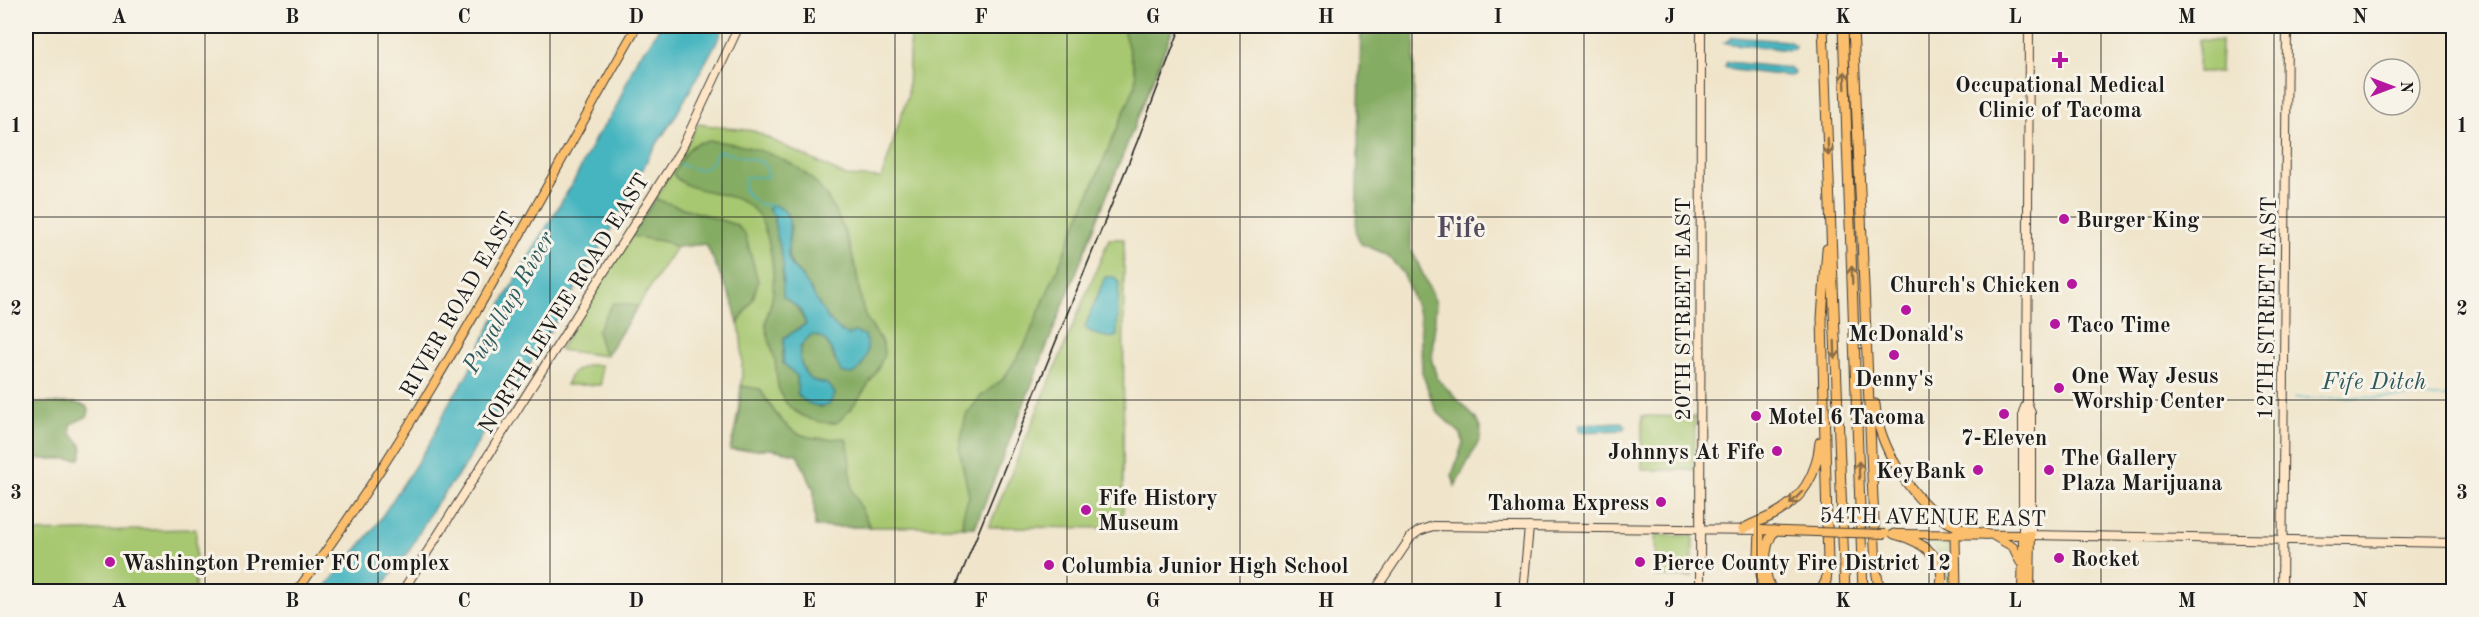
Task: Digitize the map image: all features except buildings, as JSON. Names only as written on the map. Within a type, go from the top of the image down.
[{"type":"highway","points":[[1823,26],[1845,591]]},
{"type":"highway","points":[[1843,26],[1863,591]]},
{"type":"highway","points":[[1853,26],[1876,570],[1880,591]]},
{"type":"highway","points":[[1859,160],[1868,256],[1875,407],[1883,442],[1893,462],[1932,510],[1956,526],[1989,534]]},
{"type":"highway","points":[[1820,591],[1826,580],[1828,564],[1822,318],[1830,208]]},
{"type":"highway","points":[[1743,529],[1781,510],[1791,503],[1808,484],[1818,460],[1824,404]]},
{"type":"highway","points":[[1760,530],[1759,555],[1763,591]]},
{"type":"highway","points":[[1773,591],[1766,572],[1767,544],[1774,531]]},
{"type":"highway","points":[[1890,534],[1922,545],[1937,559],[1942,575],[1939,591]]},
{"type":"highway","points":[[1955,534],[1956,591]]},
{"type":"main road","name":"RIVER ROAD EAST","points":[[296,591],[354,509],[418,409],[636,26]]},
{"type":"main road","name":"NORTH LEVEE ROAD EAST","points":[[402,591],[681,150],[739,26]]},
{"type":"main road","name":"20TH STREET EAST","points":[[1700,591],[1701,26]]},
{"type":"main road","points":[[2029,26],[2027,402],[2023,412],[2030,591]]},
{"type":"main road","name":"12TH STREET EAST","points":[[2282,591],[2288,26]]},
{"type":"main road","name":"54TH AVENUE EAST","points":[[1374,591],[1414,535],[1427,528],[1439,526],[1701,528],[1890,534],[2454,543]]},
{"type":"main road","points":[[1523,591],[1529,526]]},
{"type":"main road","points":[[1989,534],[2013,547],[2018,555],[2022,576]]},
{"type":"main road","points":[[2022,591],[2027,535]]},
{"type":"green space","points":[[910,26],[1174,26],[975,527],[815,527],[814,490],[797,454],[771,449],[730,450],[738,414],[742,376],[741,339],[734,303],[706,244],[676,247],[606,356],[559,350],[655,199],[698,124],[754,131],[846,176],[882,178],[908,94]]},
{"type":"green space","points":[[1122,26],[1174,26],[975,527],[962,527],[969,496],[959,448],[966,415],[981,396],[1003,379],[1024,347],[1135,86],[1136,74]]},
{"type":"green space","points":[[1361,26],[1415,26],[1411,248],[1436,303],[1432,361],[1437,378],[1476,419],[1481,430],[1480,439],[1455,486],[1452,475],[1463,443],[1461,434],[1437,412],[1432,401],[1422,372],[1420,317],[1403,273],[1386,254],[1361,244],[1356,233]]},
{"type":"green space","points":[[2199,40],[2221,41],[2220,72],[2198,72]]},
{"type":"green space","points":[[724,142],[749,147],[786,161],[816,183],[832,205],[853,257],[865,315],[882,342],[884,352],[878,368],[864,390],[849,411],[836,423],[820,422],[803,416],[789,406],[780,392],[766,325],[773,290],[772,258],[760,218],[752,208],[741,201],[691,186],[673,174],[688,150],[697,143]],"holes":[[[774,216],[791,226],[788,251],[790,262],[803,278],[828,319],[849,335],[835,361],[828,343],[821,337],[811,335],[803,345],[801,360],[806,374],[816,382],[827,384],[835,394],[828,405],[820,407],[798,395],[797,376],[783,363],[784,338],[806,324],[783,285],[783,261]]]},
{"type":"green space","points":[[655,199],[736,225],[745,234],[758,281],[753,299],[738,324],[733,303],[706,244],[676,247],[666,242],[631,236]]},
{"type":"green space","points":[[1109,239],[1124,239],[1123,528],[989,527]]},
{"type":"green space","points":[[613,303],[638,306],[607,354],[603,351],[597,331]]},
{"type":"green space","points":[[587,365],[601,365],[601,385],[566,385],[572,373]]},
{"type":"green space","points":[[741,386],[760,389],[784,424],[802,435],[828,439],[845,438],[848,443],[852,490],[870,527],[815,527],[814,490],[797,454],[771,449],[730,450],[738,421]]},
{"type":"green space","points":[[26,403],[76,403],[86,406],[88,416],[71,424],[71,434],[82,448],[80,459],[26,459]]},
{"type":"green space","points":[[1642,416],[1695,417],[1694,470],[1642,470]]},
{"type":"green space","name":"Washington Premier FC Complex","points":[[196,529],[195,591],[26,591],[26,532]]},
{"type":"green space","points":[[1655,535],[1693,536],[1692,577],[1656,577]]},
{"type":"green space","points":[[1926,542],[1943,542],[1949,547],[1950,591],[1944,591],[1946,570],[1937,552]]},
{"type":"water","name":"Puyallup River","points":[[660,26],[723,26],[720,36],[675,117],[650,154],[632,192],[599,250],[508,399],[487,425],[467,463],[433,508],[408,553],[378,591],[322,591],[373,530],[430,443],[450,401],[468,374],[507,294],[575,179],[596,137],[615,110],[638,56],[648,46]]},
{"type":"water","points":[[1733,37],[1788,41],[1795,45],[1794,49],[1790,50],[1724,43]]},
{"type":"water","points":[[1727,62],[1790,68],[1795,72],[1790,76],[1733,70],[1725,67]]},
{"type":"water","points":[[773,205],[781,208],[789,219],[788,256],[790,263],[808,285],[827,318],[833,325],[849,335],[854,332],[865,335],[866,356],[854,374],[842,373],[831,348],[818,336],[811,335],[801,346],[800,360],[806,374],[816,382],[827,384],[835,394],[829,405],[816,406],[801,398],[798,395],[797,376],[783,363],[784,338],[806,324],[800,309],[783,296],[782,257],[774,216],[768,209]]},
{"type":"water","points":[[1105,277],[1115,277],[1119,283],[1117,336],[1114,337],[1100,336],[1085,327]]},
{"type":"water","points":[[1624,423],[1625,427],[1622,430],[1580,432],[1578,429],[1582,424]]},
{"type":"waterway","points":[[680,164],[703,169],[710,164],[719,151],[759,161],[764,164],[768,173],[767,177],[745,177],[744,190],[760,204],[773,205]]},
{"type":"waterway","name":"Fife Ditch","points":[[2295,398],[2454,397]]},
{"type":"railway","points":[[954,592],[1137,142],[1181,26]]},
{"type":"place","name":"Occupational Medical Clinic of Tacoma","points":[[2060,60]]},
{"type":"place","name":"Burger King","points":[[2064,219]]},
{"type":"place","name":"Church's Chicken","points":[[2072,284]]},
{"type":"place","name":"McDonald's","points":[[1906,310]]},
{"type":"place","name":"Taco Time","points":[[2055,324]]},
{"type":"place","name":"Denny's","points":[[1894,355]]},
{"type":"place","name":"One Way Jesus Worship Center","points":[[2059,388]]},
{"type":"place","name":"7-Eleven","points":[[2004,414]]},
{"type":"place","name":"Motel 6 Tacoma","points":[[1756,416]]},
{"type":"place","name":"Johnnys At Fife","points":[[1777,451]]},
{"type":"place","name":"KeyBank","points":[[1978,470]]},
{"type":"place","name":"The Gallery Plaza Marijuana","points":[[2049,470]]},
{"type":"place","name":"Tahoma Express","points":[[1661,502]]},
{"type":"place","name":"Fife History Museum","points":[[1086,510]]},
{"type":"place","name":"Rocket","points":[[2059,558]]},
{"type":"place","name":"Washington Premier FC Complex","points":[[110,562]]},
{"type":"place","name":"Pierce County Fire District 12","points":[[1640,562]]},
{"type":"place","name":"Columbia Junior High School","points":[[1049,565]]},
{"type":"district","name":"Fife","points":[[1461,227]]}]
